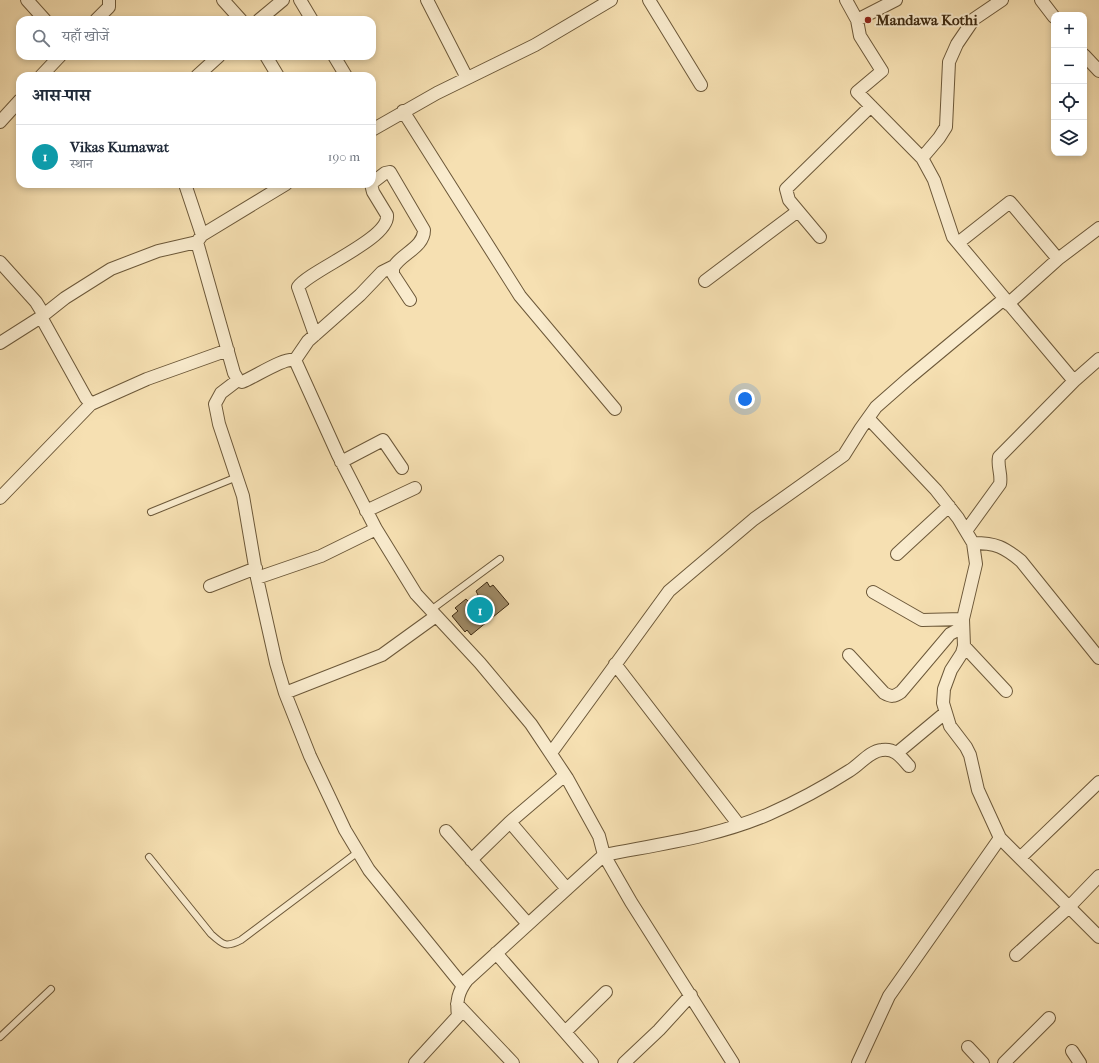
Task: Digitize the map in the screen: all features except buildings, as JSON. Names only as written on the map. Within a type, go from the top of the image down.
[{"type":"street","points":[[26,0],[41,16]]},
{"type":"street","points":[[100,16],[109,7],[109,0]]},
{"type":"street","points":[[223,0],[237,16]]},
{"type":"street","points":[[264,16],[283,0]]},
{"type":"street","points":[[300,0],[310,16]]},
{"type":"street","points":[[428,0],[467,78]]},
{"type":"street","points":[[376,125],[535,45],[611,0]]},
{"type":"street","points":[[649,0],[701,85]]},
{"type":"street","points":[[846,0],[857,20],[860,36],[882,71],[857,92],[922,158],[934,180],[953,237],[1006,302],[1074,381]]},
{"type":"street","points":[[857,20],[896,0]]},
{"type":"street","points":[[922,158],[946,127],[949,62],[957,44],[974,19],[1002,0]]},
{"type":"street","points":[[1041,0],[1051,13]]},
{"type":"street","points":[[1087,58],[1099,71]]},
{"type":"street","points":[[45,72],[56,60]]},
{"type":"street","points":[[201,72],[215,60]]},
{"type":"street","points":[[268,60],[276,72]]},
{"type":"street","points":[[336,60],[344,72]]},
{"type":"street","points":[[0,122],[16,104]]},
{"type":"street","points":[[820,237],[786,195],[786,189],[788,184],[871,106]]},
{"type":"street","points":[[403,112],[520,296],[615,410]]},
{"type":"street","points":[[295,360],[315,335],[360,295],[382,272],[394,266],[416,247],[423,236],[424,230],[390,172],[385,173],[376,180]]},
{"type":"street","points":[[186,188],[228,350],[238,380]]},
{"type":"street","points":[[0,343],[42,316],[65,298],[111,269],[158,251],[200,239],[280,188]]},
{"type":"street","points":[[315,335],[298,288],[364,243],[386,223],[387,215],[373,192],[373,188]]},
{"type":"street","points":[[958,243],[1010,202],[1058,260]]},
{"type":"street","points":[[705,281],[798,211]]},
{"type":"street","points":[[550,753],[669,591],[754,519],[844,456],[876,407],[909,378],[1099,228]]},
{"type":"street","points":[[0,262],[31,297],[86,398],[91,404]]},
{"type":"street","points":[[394,266],[394,274],[410,300]]},
{"type":"street","points":[[0,498],[91,404],[147,379],[228,350]]},
{"type":"street","points":[[238,380],[242,382],[281,362],[292,359],[295,360]]},
{"type":"street","points":[[966,531],[1000,484],[1002,476],[998,465],[999,457],[1074,381],[1099,359]]},
{"type":"street","points":[[295,360],[341,462],[366,511],[416,594],[480,663],[531,724],[565,775],[599,836],[604,855],[632,902],[733,1063]]},
{"type":"street","points":[[238,380],[221,393],[215,404],[219,424],[243,496],[276,663],[285,694],[310,756],[358,852],[373,876],[463,986]]},
{"type":"street","points":[[868,418],[936,490],[949,506],[973,542],[976,564],[963,623],[964,646],[962,653],[951,670],[944,689],[945,713],[950,726],[970,755],[978,790],[1000,838],[1099,936]]},
{"type":"street","points":[[341,462],[383,440],[402,468]]},
{"type":"street","points":[[366,511],[415,488]]},
{"type":"street","points":[[897,554],[949,506]]},
{"type":"street","points":[[210,586],[321,556],[376,529]]},
{"type":"street","points":[[973,542],[992,543],[1006,548],[1022,561],[1099,658]]},
{"type":"street","points":[[872,592],[922,620],[963,623]]},
{"type":"street","points":[[285,694],[382,655],[434,613]]},
{"type":"street","points":[[849,655],[884,693],[889,696],[895,696],[901,692],[950,634],[963,623]]},
{"type":"street","points":[[964,646],[1006,691]]},
{"type":"street","points":[[615,664],[739,825]]},
{"type":"street","points":[[897,753],[945,713]]},
{"type":"street","points":[[416,1063],[458,1016],[457,1004],[459,991],[463,986],[496,953],[604,855],[686,841],[769,814],[840,777],[857,767],[871,754],[880,750],[890,750],[897,753],[909,766]]},
{"type":"street","points":[[471,860],[510,822],[565,775]]},
{"type":"street","points":[[1020,858],[1099,782]]},
{"type":"street","points":[[510,822],[567,889]]},
{"type":"street","points":[[446,831],[528,924]]},
{"type":"street","points":[[858,1063],[889,996],[1000,838]]},
{"type":"street","points":[[1016,955],[1069,907],[1099,876]]},
{"type":"street","points":[[496,953],[592,1063]]},
{"type":"street","points":[[565,1032],[606,992]]},
{"type":"street","points":[[624,1063],[659,1030],[691,995]]},
{"type":"street","points":[[457,1004],[513,1063]]},
{"type":"street","points":[[1004,1063],[1048,1018]]},
{"type":"street","points":[[968,1047],[982,1063]]},
{"type":"street","points":[[1072,1051],[1080,1063]]},
{"type":"lane","points":[[151,512],[237,477]]},
{"type":"lane","points":[[434,613],[500,558]]},
{"type":"lane","points":[[149,857],[212,934],[221,943],[232,945],[241,940],[358,852]]},
{"type":"lane","points":[[0,1037],[51,989]]},
{"type":"place","name":"Mandawa Kothi","points":[[868,20]]},
{"type":"place","name":"Vikas Kumawat","points":[[480,610]]}]
